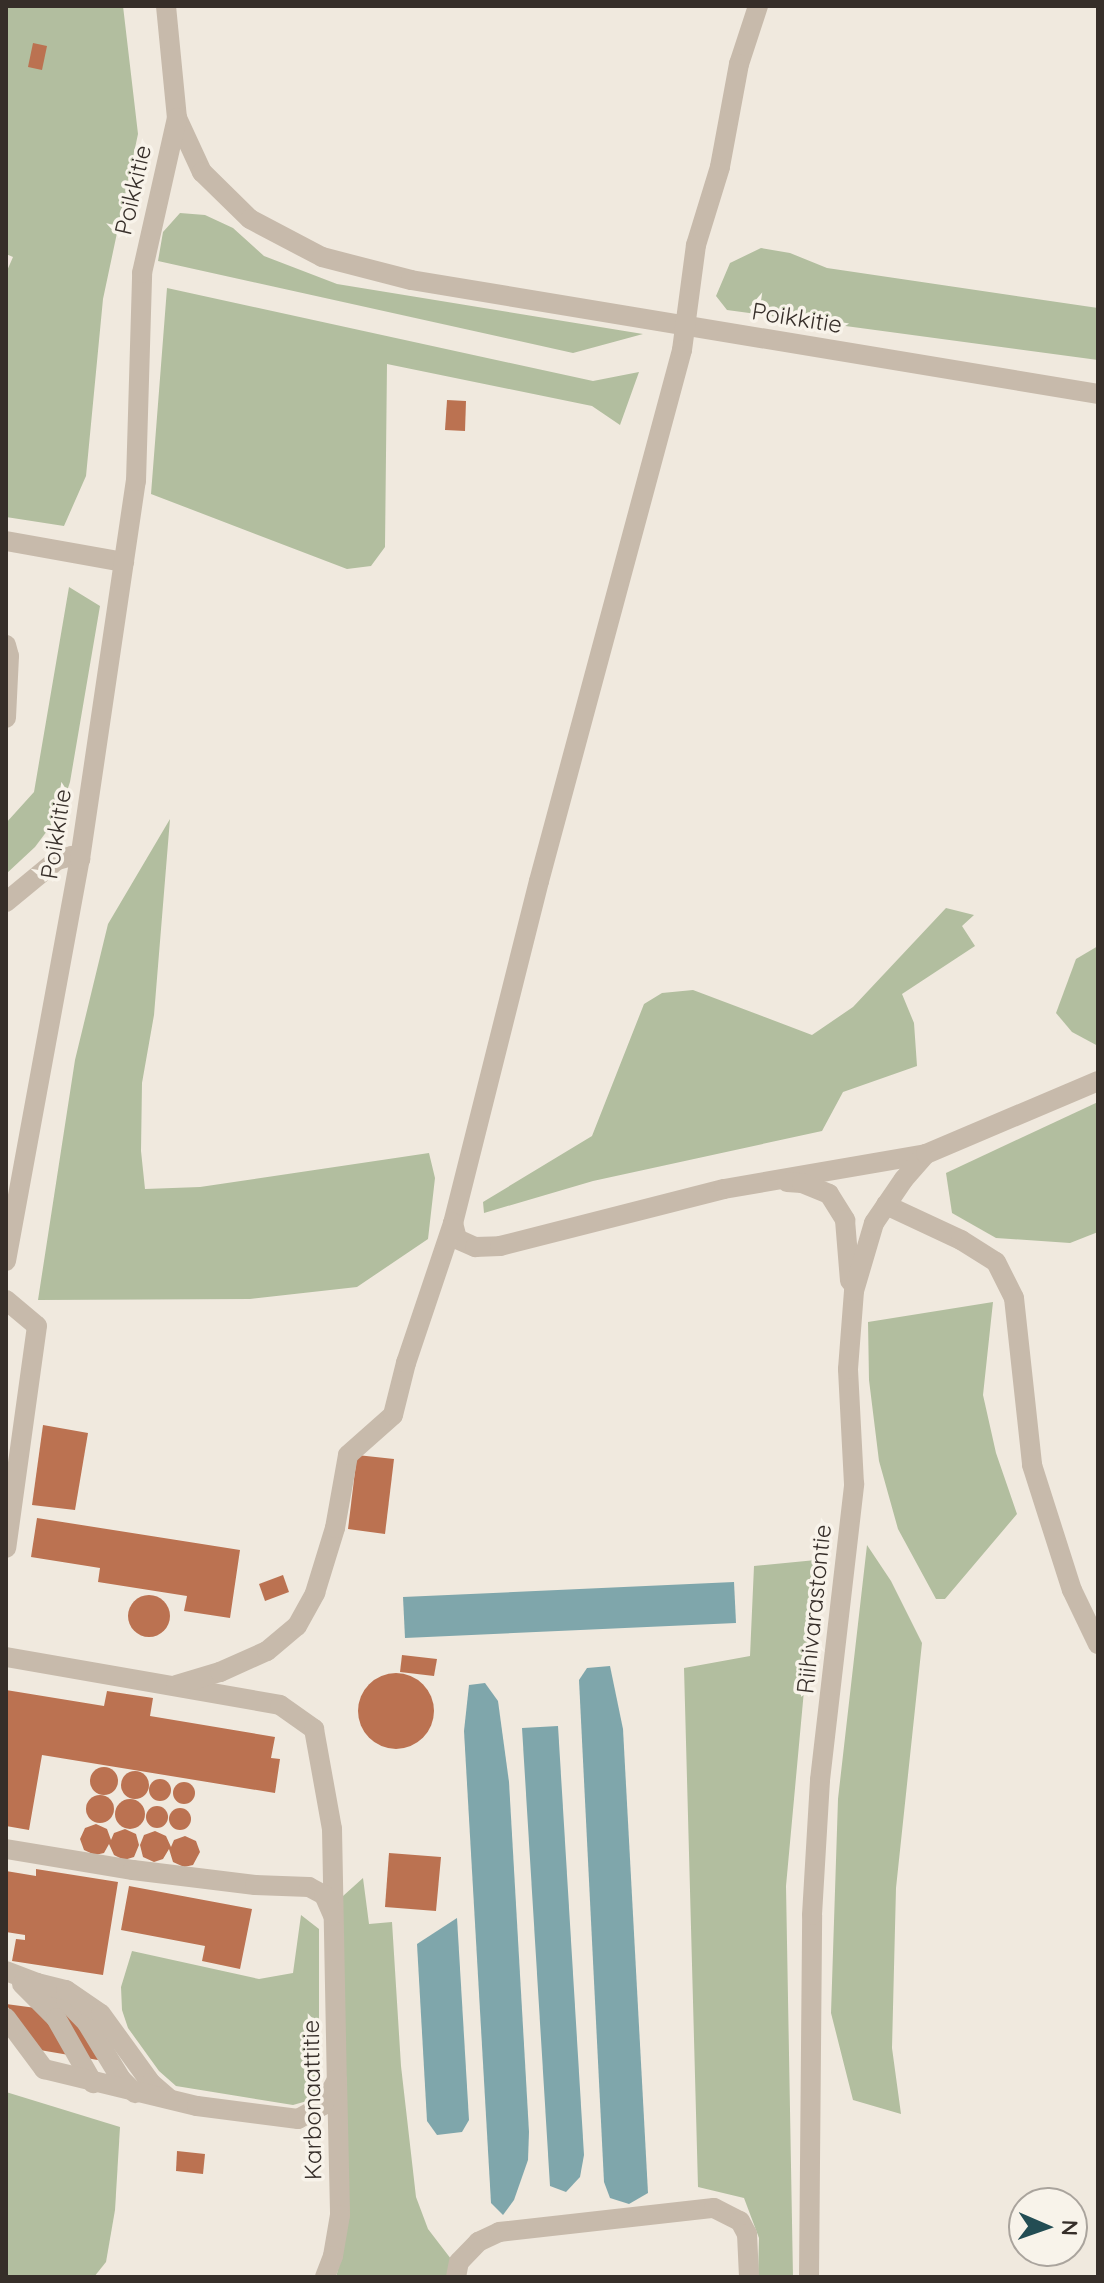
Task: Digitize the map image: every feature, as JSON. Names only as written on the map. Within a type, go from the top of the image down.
[{"type":"street","points":[[166,6],[177,118]]},
{"type":"street","points":[[172,1686],[220,1672],[267,1651],[297,1626],[315,1593],[335,1528],[348,1455],[393,1415],[406,1363],[453,1223],[686,326],[696,245],[720,167],[739,64],[758,6]]},
{"type":"street","name":"Poikkitie","points":[[177,118],[202,172],[250,219],[322,257],[411,280],[1098,394]]},
{"type":"street","name":"Poikkitie","points":[[6,1261],[80,859],[136,481],[142,273],[177,118]]},
{"type":"street","points":[[6,541],[124,562]]},
{"type":"street","points":[[6,645],[9,669],[6,718]]},
{"type":"street","points":[[6,902],[57,860],[72,856],[80,859]]},
{"type":"street","name":"Riihivarastontie","points":[[809,2277],[812,1915],[820,1780],[854,1484],[848,1369],[854,1291],[874,1223],[926,1154],[1098,1081]]},
{"type":"street","points":[[453,1223],[457,1239],[475,1247],[500,1246],[772,1180],[926,1154]]},
{"type":"street","points":[[772,1180],[802,1183],[829,1194],[845,1220],[851,1321]]},
{"type":"street","points":[[886,1205],[961,1240],[996,1262],[1014,1298],[1032,1465],[1072,1590],[1098,1644]]},
{"type":"street","points":[[6,1300],[37,1326],[6,1548]]},
{"type":"street","name":"Karbonaattitie","points":[[6,1657],[280,1705],[314,1729],[332,1829],[340,2215],[333,2256],[325,2277]]},
{"type":"street","points":[[6,1849],[164,1874],[255,1885],[309,1887],[324,1895],[334,1919]]},
{"type":"street","points":[[6,1971],[66,1990],[101,2014],[151,2083],[170,2100]]},
{"type":"street","points":[[6,1971],[31,1991],[56,2018],[93,2083]]},
{"type":"street","points":[[37,1983],[66,2001],[87,2023],[121,2079],[135,2093]]},
{"type":"street","points":[[6,2018],[44,2069],[170,2100],[298,2119],[323,2105],[337,2080]]},
{"type":"street","points":[[456,2277],[459,2262],[478,2242],[499,2232],[714,2208],[740,2221],[747,2234],[749,2277]]},
{"type":"green space","points":[[6,6],[123,6],[138,134],[103,299],[86,476],[64,526],[6,517],[6,273],[13,257],[6,254]]},
{"type":"green space","points":[[180,213],[205,215],[233,228],[264,256],[337,284],[643,334],[573,353],[158,261],[163,232]]},
{"type":"green space","points":[[761,248],[790,253],[827,268],[1098,308],[1098,360],[727,310],[716,296],[730,263]]},
{"type":"green space","points":[[167,288],[593,381],[639,372],[620,425],[592,406],[387,364],[385,547],[371,566],[347,569],[151,494]]},
{"type":"green space","points":[[69,587],[100,606],[70,782],[59,815],[35,847],[6,874],[6,823],[34,792]]},
{"type":"green space","points":[[170,819],[154,1015],[142,1083],[141,1151],[145,1189],[200,1187],[429,1153],[435,1178],[428,1239],[357,1287],[250,1299],[38,1300],[75,1060],[108,924]]},
{"type":"green space","points":[[946,908],[974,915],[962,926],[975,946],[902,994],[914,1023],[917,1066],[843,1092],[822,1131],[593,1181],[484,1213],[483,1202],[592,1136],[644,1004],[662,993],[693,990],[812,1035],[853,1007]]},
{"type":"green space","points":[[1098,946],[1098,1046],[1072,1032],[1056,1013],[1076,959]]},
{"type":"green space","points":[[1098,1102],[1098,1232],[1070,1243],[996,1238],[952,1213],[946,1173]]},
{"type":"green space","points":[[993,1302],[983,1395],[996,1453],[1017,1514],[945,1599],[936,1599],[898,1529],[879,1461],[869,1380],[868,1322]]},
{"type":"green space","points":[[867,1545],[891,1581],[922,1643],[896,1888],[892,2048],[901,2114],[853,2100],[831,2013],[838,1799]]},
{"type":"green space","points":[[816,1560],[786,1886],[793,2277],[758,2277],[759,2238],[744,2198],[698,2187],[684,1668],[750,1656],[754,1566]]},
{"type":"green space","points":[[363,1878],[369,1924],[392,1922],[401,2066],[416,2197],[428,2229],[451,2259],[448,2277],[336,2277],[342,2254],[343,1896]]},
{"type":"green space","points":[[301,1915],[319,1929],[319,2088],[307,2101],[293,2105],[176,2086],[159,2071],[128,2028],[122,2010],[121,1987],[132,1951],[259,1979],[293,1973]]},
{"type":"green space","points":[[6,2092],[120,2127],[115,2210],[106,2262],[94,2277],[6,2277]]},
{"type":"water","points":[[734,1582],[736,1623],[405,1638],[403,1597]]},
{"type":"water","points":[[610,1666],[623,1729],[648,2193],[629,2204],[610,2198],[604,2182],[579,1680],[587,1668]]},
{"type":"water","points":[[485,1683],[498,1701],[509,1782],[529,2132],[528,2160],[514,2200],[503,2215],[491,2203],[464,1731],[469,1685]]},
{"type":"water","points":[[558,1726],[584,2155],[580,2177],[566,2192],[550,2186],[522,1728]]},
{"type":"water","points":[[457,1918],[469,2120],[462,2132],[437,2135],[427,2121],[417,1944]]},
{"type":"building","points":[[33,43],[47,46],[42,70],[28,67]]},
{"type":"building","points":[[447,400],[466,401],[465,431],[445,430]]},
{"type":"building","points":[[43,1425],[88,1433],[75,1510],[32,1505]]},
{"type":"building","points":[[357,1455],[394,1459],[385,1534],[348,1529]]},
{"type":"building","points":[[37,1518],[240,1550],[230,1618],[184,1611],[187,1596],[98,1582],[100,1568],[31,1557]]},
{"type":"building","points":[[283,1575],[289,1592],[265,1601],[259,1584]]},
{"type":"building","points":[[149,1595],[164,1601],[170,1616],[164,1631],[149,1637],[134,1631],[128,1616],[134,1601]]},
{"type":"building","points":[[402,1655],[437,1659],[434,1676],[400,1672]]},
{"type":"building","points":[[389,1673],[403,1673],[417,1679],[428,1690],[434,1711],[431,1726],[423,1738],[403,1749],[389,1749],[375,1743],[364,1732],[358,1718],[358,1704],[364,1690],[375,1679]]},
{"type":"building","points":[[6,1690],[104,1706],[107,1691],[153,1698],[150,1716],[275,1737],[271,1758],[280,1759],[275,1793],[42,1755],[29,1830],[6,1826]]},
{"type":"building","points":[[104,1767],[114,1771],[118,1781],[114,1791],[104,1795],[94,1791],[90,1781],[94,1771]]},
{"type":"building","points":[[135,1771],[145,1775],[149,1785],[145,1795],[135,1799],[125,1795],[121,1785],[125,1775]]},
{"type":"building","points":[[156,1779],[164,1779],[171,1790],[164,1801],[156,1801],[149,1794],[149,1786]]},
{"type":"building","points":[[184,1782],[192,1785],[195,1793],[192,1801],[184,1804],[176,1801],[173,1793],[176,1785]]},
{"type":"building","points":[[100,1795],[110,1799],[114,1809],[110,1819],[100,1823],[90,1819],[86,1809],[90,1799]]},
{"type":"building","points":[[130,1799],[136,1800],[144,1808],[144,1820],[136,1828],[130,1829],[124,1828],[116,1820],[115,1814],[116,1808],[124,1800]]},
{"type":"building","points":[[157,1806],[165,1809],[168,1817],[165,1825],[157,1828],[149,1825],[146,1817],[149,1809]]},
{"type":"building","points":[[180,1808],[188,1811],[191,1819],[188,1827],[180,1830],[172,1827],[169,1819],[172,1811]]},
{"type":"building","points":[[96,1824],[107,1829],[111,1840],[114,1833],[125,1829],[136,1834],[139,1845],[134,1857],[124,1860],[114,1855],[109,1844],[104,1853],[95,1855],[84,1850],[80,1839],[85,1828]]},
{"type":"building","points":[[155,1831],[166,1836],[171,1847],[174,1840],[185,1836],[196,1841],[200,1852],[193,1865],[184,1867],[173,1862],[169,1849],[163,1859],[154,1862],[143,1857],[140,1845],[144,1835]]},
{"type":"building","points":[[389,1853],[441,1857],[436,1911],[385,1907]]},
{"type":"building","points":[[36,1869],[118,1882],[103,1975],[12,1961],[16,1939],[25,1940],[25,1935],[6,1932],[6,1871],[36,1876]]},
{"type":"building","points":[[129,1886],[252,1909],[240,1969],[202,1961],[205,1946],[121,1930]]},
{"type":"building","points":[[6,2004],[88,2015],[121,2064],[34,2049]]},
{"type":"building","points":[[177,2151],[205,2154],[203,2174],[176,2171]]}]
